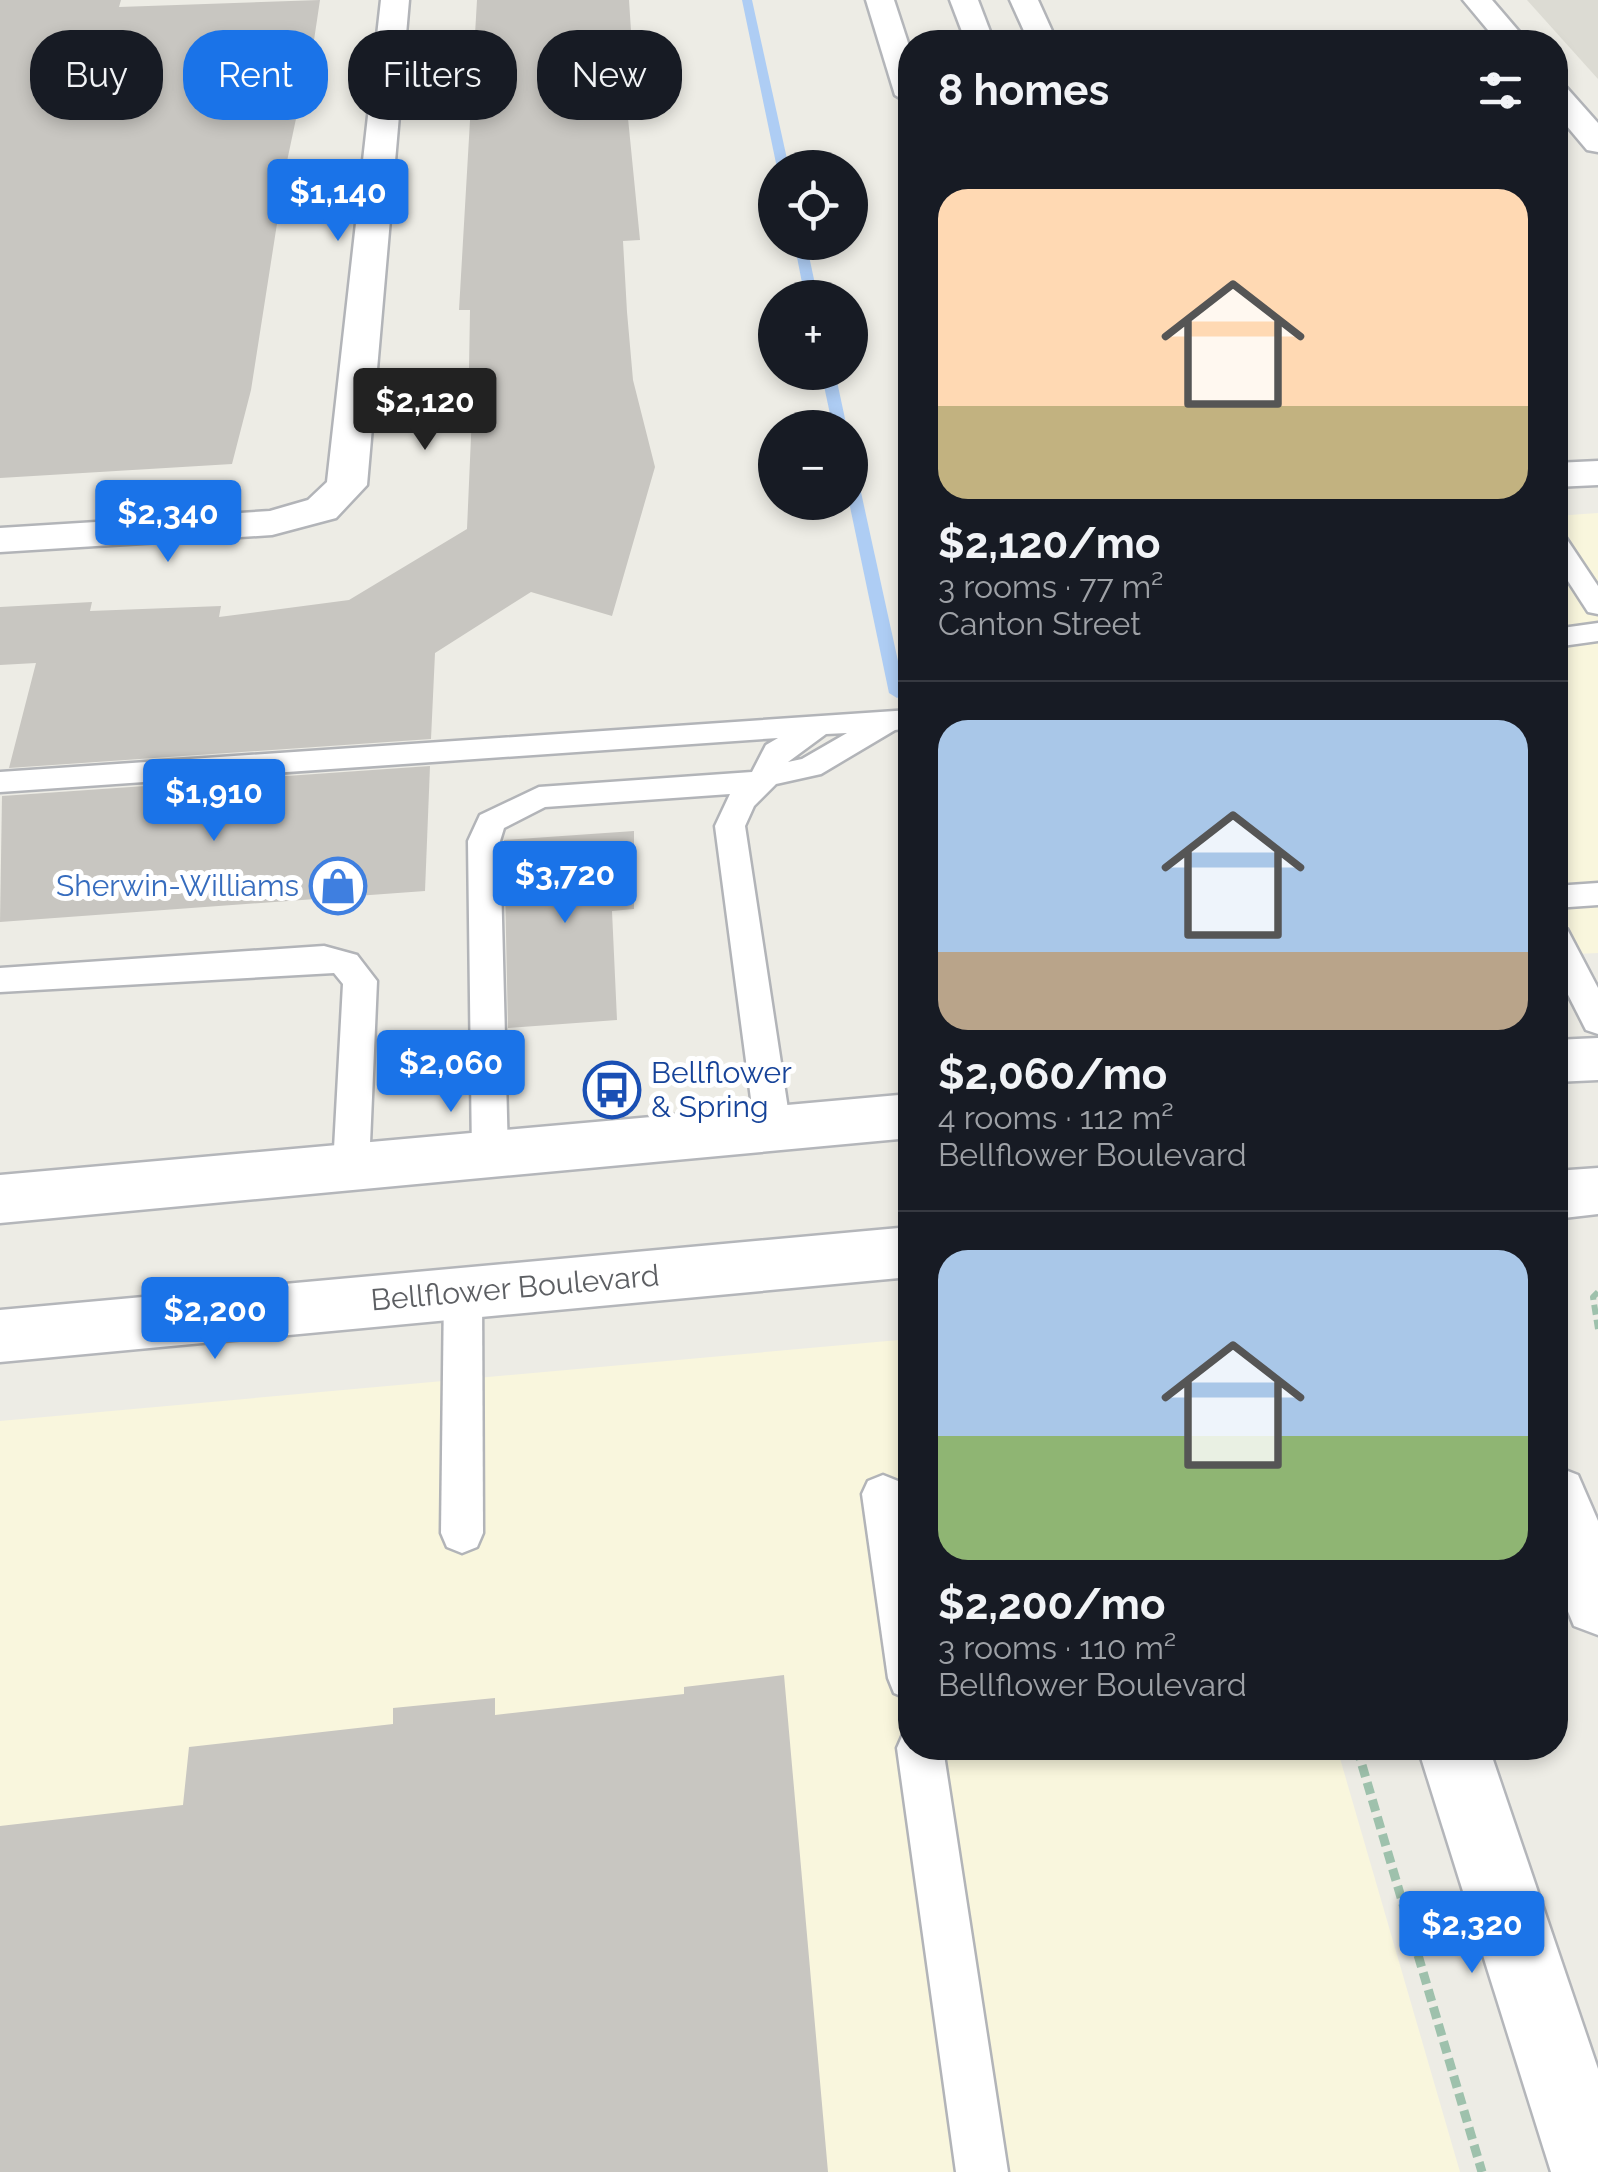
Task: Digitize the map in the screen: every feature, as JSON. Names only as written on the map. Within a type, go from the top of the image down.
[{"type":"main road","points":[[0,540],[272,523],[322,509],[346,485],[395,0]]},
{"type":"main road","points":[[880,0],[898,56]]},
{"type":"main road","points":[[964,0],[975,30]]},
{"type":"main road","points":[[1024,0],[1038,30]]},
{"type":"main road","points":[[1477,0],[1503,30]]},
{"type":"main road","points":[[1568,108],[1598,144]]},
{"type":"main road","points":[[1568,474],[1598,473]]},
{"type":"main road","points":[[1568,1061],[1598,1058]]},
{"type":"main road","points":[[0,1199],[898,1117]]},
{"type":"main road","points":[[1568,1193],[1598,1191]]},
{"type":"main road","name":"Bellflower Boulevard","points":[[0,1336],[898,1253]]},
{"type":"main road","points":[[1568,1529],[1598,1604]]},
{"type":"main road","points":[[1458,1760],[1592,2172]]},
{"type":"lane","points":[[1568,563],[1598,606]]},
{"type":"lane","points":[[1568,636],[1598,632]]},
{"type":"lane","points":[[0,782],[898,719]]},
{"type":"lane","points":[[490,1155],[484,841],[491,822],[539,797],[763,779],[810,767],[898,721]]},
{"type":"lane","points":[[773,1129],[730,826],[742,800],[763,779],[776,752],[820,725]]},
{"type":"lane","points":[[1568,896],[1598,894]]},
{"type":"lane","points":[[0,980],[324,958],[345,964],[360,981],[351,1167]]},
{"type":"lane","points":[[1568,963],[1598,1022]]},
{"type":"lane","points":[[462,1533],[463,1292]]},
{"type":"lane","points":[[883,1494],[898,1596]]},
{"type":"lane","points":[[922,1760],[982,2172]]},
{"type":"path","points":[[1598,1292],[1593,1297],[1598,1328]]},
{"type":"path","points":[[1361,1760],[1482,2172]]},
{"type":"shaded area","points":[[1527,0],[1598,0],[1598,79],[1568,46],[1568,30],[1554,30]]},
{"type":"shaded area","points":[[1598,513],[1598,953],[1568,954],[1568,515]]},
{"type":"shaded area","points":[[898,1340],[898,1760],[1340,1760],[1460,2172],[0,2172],[0,1421]]},
{"type":"building","points":[[0,0],[121,0],[119,7],[320,0],[316,30],[183,30],[183,120],[296,120],[251,390],[232,464],[0,478]]},
{"type":"building","points":[[477,0],[629,0],[631,30],[537,30],[537,120],[628,120],[640,240],[623,241],[627,312],[633,380],[655,467],[612,616],[531,592],[435,653],[431,739],[9,768],[36,663],[0,665],[0,607],[92,602],[90,611],[221,606],[219,617],[349,600],[467,529],[474,368],[469,368],[470,310],[459,310],[470,120],[517,120],[517,30],[475,30]]},
{"type":"building","points":[[430,766],[425,891],[0,922],[2,796]]},
{"type":"building","points":[[634,831],[634,909],[612,911],[617,1020],[508,1028],[504,840]]},
{"type":"building","points":[[784,1675],[828,2172],[0,2172],[0,1826],[183,1805],[189,1747],[393,1724],[393,1708],[495,1698],[495,1715],[684,1694],[684,1687]]},
{"type":"waterway","points":[[747,0],[779,150]]},
{"type":"waterway","points":[[804,260],[808,280]]},
{"type":"waterway","points":[[832,390],[836,410]]},
{"type":"waterway","points":[[860,520],[897,693]]},
{"type":"place","name":"Sherwin-Williams","points":[[338,886]]},
{"type":"place","name":"Bellflower & Spring","points":[[612,1090]]}]
